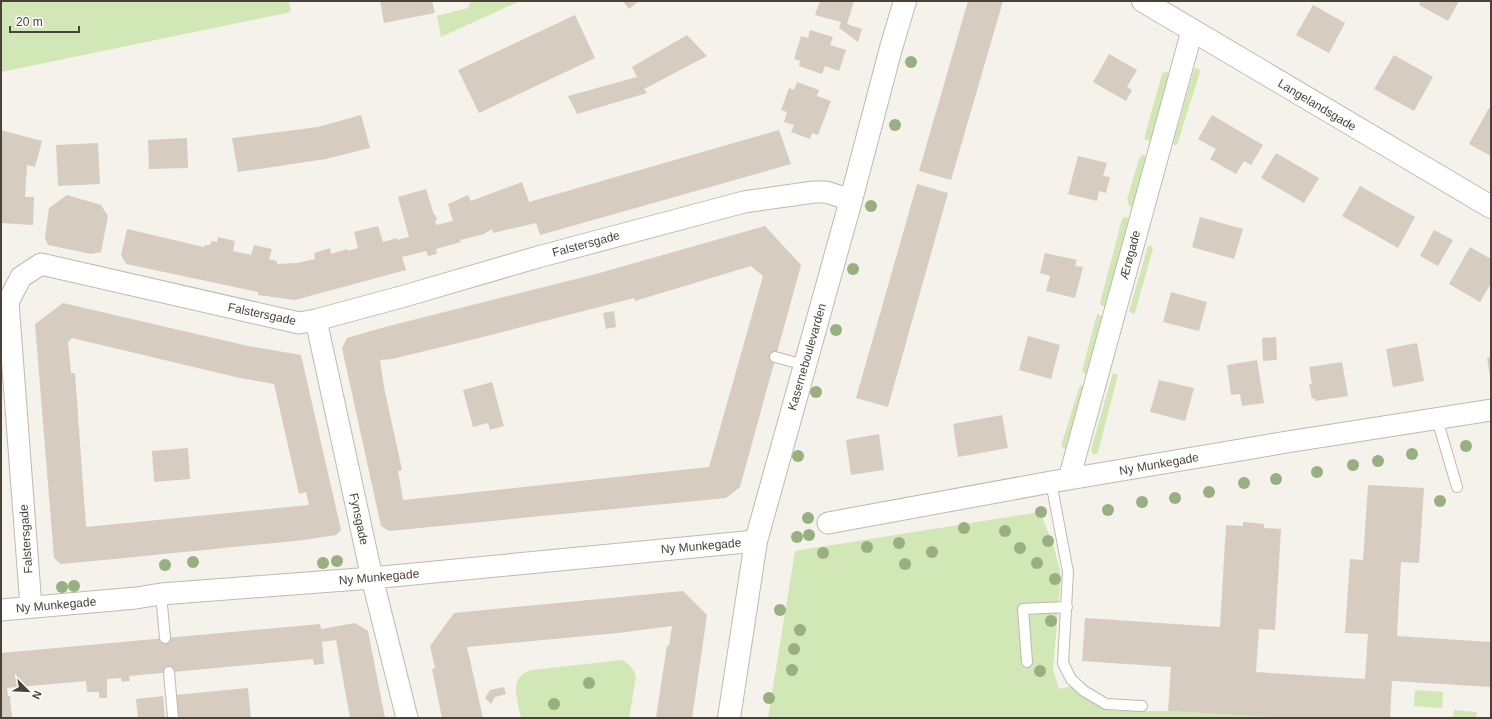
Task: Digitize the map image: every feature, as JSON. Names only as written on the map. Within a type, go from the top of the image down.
[{"type":"street","name":"Kaserneboulevarden","points":[[729,718],[756,541],[905,1]]},
{"type":"street","name":"Langelandsgade","points":[[1142,1],[1491,208]]},
{"type":"street","name":"Ærøgade","points":[[1060,480],[1192,31]]},
{"type":"street","name":"Falstersgade","points":[[31,607],[8,302],[21,277],[41,264],[299,323],[316,320],[401,297],[545,255],[744,202],[814,192],[826,192],[851,200]]},
{"type":"street","name":"Fynsgade","points":[[316,320],[372,578],[407,718]]},
{"type":"street","name":"Ny Munkegade","points":[[828,523],[1060,480],[1491,410]]},
{"type":"street","name":"Ny Munkegade","points":[[1,610],[136,598],[161,594],[372,578],[756,541]]},
{"type":"lane","points":[[775,357],[805,365]]},
{"type":"lane","points":[[1437,419],[1457,486]]},
{"type":"lane","points":[[1060,480],[1068,572],[1064,663],[1071,679],[1084,691],[1106,704],[1142,706]]},
{"type":"lane","points":[[161,594],[165,638]]},
{"type":"lane","points":[[1027,662],[1022,609],[1067,606]]},
{"type":"lane","points":[[168,672],[173,718]]},
{"type":"green space","points":[[1,1],[289,1],[291,12],[1,72]]},
{"type":"green space","points":[[471,1],[520,1],[441,37],[437,16],[468,8]]},
{"type":"green space","points":[[1194,69],[1199,69],[1200,72],[1177,145],[1174,145],[1173,144]]},
{"type":"green space","points":[[1168,72],[1169,77],[1152,140],[1146,140],[1144,139],[1162,74]]},
{"type":"green space","points":[[1142,155],[1146,156],[1146,158],[1132,207],[1130,207],[1127,200],[1139,159]]},
{"type":"green space","points":[[1124,217],[1128,218],[1129,220],[1105,307],[1100,303],[1122,219]]},
{"type":"green space","points":[[1148,246],[1152,246],[1153,248],[1135,313],[1133,314],[1129,311]]},
{"type":"green space","points":[[1097,314],[1103,316],[1088,374],[1086,375],[1082,371]]},
{"type":"green space","points":[[1113,373],[1118,375],[1098,452],[1097,454],[1093,454],[1091,450]]},
{"type":"green space","points":[[1081,385],[1084,386],[1066,449],[1061,446]]},
{"type":"green space","points":[[1040,512],[1054,547],[1061,576],[1053,669],[1059,689],[1072,686],[1092,702],[1114,711],[1168,711],[1284,718],[768,718],[795,551]]},
{"type":"green space","points":[[622,660],[631,667],[636,677],[629,718],[521,718],[516,690],[519,678],[524,673],[532,670]]},
{"type":"green space","points":[[1415,690],[1443,692],[1442,708],[1414,706]]},
{"type":"green space","points":[[1454,710],[1477,712],[1476,718],[1453,718]]},
{"type":"building","points":[[380,1],[432,1],[435,13],[384,23]]},
{"type":"building","points":[[623,1],[639,1],[629,9]]},
{"type":"building","points":[[820,1],[854,1],[847,24],[862,29],[858,42],[839,28],[841,22],[815,15]]},
{"type":"building","points":[[968,1],[1003,1],[951,180],[919,171]]},
{"type":"building","points":[[1421,1],[1459,1],[1448,21],[1419,5]]},
{"type":"building","points":[[1313,5],[1345,23],[1329,53],[1296,35]]},
{"type":"building","points":[[575,15],[595,58],[479,113],[458,70]]},
{"type":"building","points":[[810,30],[833,37],[830,45],[846,50],[839,71],[825,66],[822,74],[799,66],[800,61],[794,59],[801,36],[808,38]]},
{"type":"building","points":[[687,35],[707,56],[644,89],[647,93],[577,114],[568,96],[637,77],[632,67]]},
{"type":"building","points":[[1109,54],[1137,70],[1127,87],[1132,90],[1126,101],[1093,82]]},
{"type":"building","points":[[1394,55],[1433,77],[1414,111],[1374,89]]},
{"type":"building","points":[[797,82],[819,90],[817,96],[831,101],[818,135],[812,133],[810,139],[791,132],[794,125],[784,122],[787,112],[781,110],[789,88],[794,90]]},
{"type":"building","points":[[1489,108],[1491,110],[1491,156],[1469,144]]},
{"type":"building","points":[[361,115],[370,148],[326,159],[238,172],[232,138],[318,127]]},
{"type":"building","points":[[1212,115],[1263,145],[1251,165],[1244,161],[1236,174],[1210,159],[1216,149],[1198,139]]},
{"type":"building","points":[[1,130],[42,141],[35,167],[27,165],[25,197],[34,197],[33,225],[1,223]]},
{"type":"building","points":[[779,130],[791,164],[540,235],[536,223],[493,233],[492,229],[484,234],[460,240],[461,242],[436,249],[437,254],[428,256],[426,251],[402,257],[406,270],[295,300],[258,295],[258,292],[126,264],[121,255],[127,229],[204,247],[205,245],[210,245],[212,241],[217,242],[218,237],[235,241],[233,251],[251,255],[254,245],[272,249],[269,259],[277,261],[277,264],[297,263],[315,259],[314,253],[330,248],[331,254],[347,249],[348,251],[358,248],[354,232],[378,226],[383,242],[397,238],[397,240],[409,237],[398,197],[426,189],[437,220],[435,221],[436,225],[453,221],[448,204],[468,195],[471,201],[522,182],[529,202]]},
{"type":"building","points":[[187,138],[188,168],[149,169],[148,140]]},
{"type":"building","points":[[98,143],[100,184],[58,186],[56,145]]},
{"type":"building","points":[[1276,153],[1319,178],[1304,203],[1261,178]]},
{"type":"building","points":[[1078,156],[1107,163],[1103,176],[1110,177],[1106,193],[1099,191],[1097,201],[1068,194]]},
{"type":"building","points":[[917,184],[948,193],[888,407],[856,398]]},
{"type":"building","points":[[1360,186],[1415,217],[1398,248],[1342,216]]},
{"type":"building","points":[[67,195],[101,205],[108,216],[101,252],[91,254],[48,245],[45,238],[49,208]]},
{"type":"building","points":[[1200,217],[1243,229],[1234,259],[1192,247]]},
{"type":"building","points":[[765,226],[801,265],[740,487],[726,498],[389,531],[381,526],[342,348],[347,338],[596,274]],"holes":[[[751,266],[763,276],[709,467],[403,500],[398,471],[402,470],[384,387],[380,360],[392,359],[483,337],[634,298],[635,301]]]},
{"type":"building","points":[[1434,230],[1453,240],[1438,266],[1420,256]]},
{"type":"building","points":[[1470,247],[1491,259],[1491,283],[1480,302],[1449,284]]},
{"type":"building","points":[[1045,253],[1077,260],[1075,266],[1083,267],[1075,298],[1046,291],[1050,276],[1040,273]]},
{"type":"building","points":[[1171,292],[1207,302],[1199,331],[1163,322]]},
{"type":"building","points":[[63,303],[248,346],[301,355],[341,530],[336,535],[304,540],[61,564],[54,558],[35,324]],"holes":[[[72,338],[240,378],[274,384],[299,494],[306,492],[309,505],[86,527],[75,373],[71,373],[68,342]]]},
{"type":"building","points":[[614,311],[616,327],[606,329],[603,313]]},
{"type":"building","points":[[1028,336],[1060,345],[1051,379],[1019,370]]},
{"type":"building","points":[[1276,337],[1277,360],[1263,361],[1262,338]]},
{"type":"building","points":[[1417,343],[1424,381],[1393,387],[1386,349]]},
{"type":"building","points":[[1491,357],[1491,377],[1490,377],[1487,358]]},
{"type":"building","points":[[1257,360],[1264,403],[1242,406],[1240,394],[1231,395],[1227,365]]},
{"type":"building","points":[[1342,362],[1348,396],[1315,401],[1315,398],[1312,399],[1309,384],[1312,384],[1309,367]]},
{"type":"building","points":[[1159,380],[1194,388],[1185,421],[1150,412]]},
{"type":"building","points":[[492,382],[504,426],[490,430],[488,423],[473,427],[463,390]]},
{"type":"building","points":[[1002,415],[1008,448],[958,457],[953,424]]},
{"type":"building","points":[[879,434],[884,470],[851,475],[846,440]]},
{"type":"building","points":[[188,448],[190,479],[154,482],[152,451]]},
{"type":"building","points":[[1368,485],[1424,488],[1419,563],[1401,562],[1397,636],[1491,642],[1491,687],[1392,681],[1390,718],[1283,718],[1168,711],[1171,667],[1082,661],[1085,618],[1220,627],[1226,525],[1243,526],[1243,522],[1264,524],[1264,528],[1281,529],[1275,630],[1259,629],[1256,672],[1365,679],[1368,634],[1345,633],[1350,559],[1363,560]]},
{"type":"building","points":[[683,591],[707,615],[692,718],[656,718],[667,645],[669,646],[672,626],[618,633],[467,647],[483,718],[442,718],[432,669],[435,668],[430,646],[454,613]]},
{"type":"building","points":[[355,623],[368,631],[385,718],[350,718],[336,640],[322,642],[324,664],[314,665],[313,659],[129,676],[130,681],[122,682],[121,678],[107,679],[107,698],[99,698],[99,692],[87,692],[86,681],[7,688],[8,696],[10,696],[12,718],[1,718],[1,653],[320,624],[321,629]]},
{"type":"building","points":[[504,687],[506,694],[495,697],[491,704],[485,698],[490,690]]},
{"type":"building","points":[[248,688],[251,718],[177,718],[175,695]]},
{"type":"building","points":[[163,696],[165,718],[138,718],[136,699]]}]
